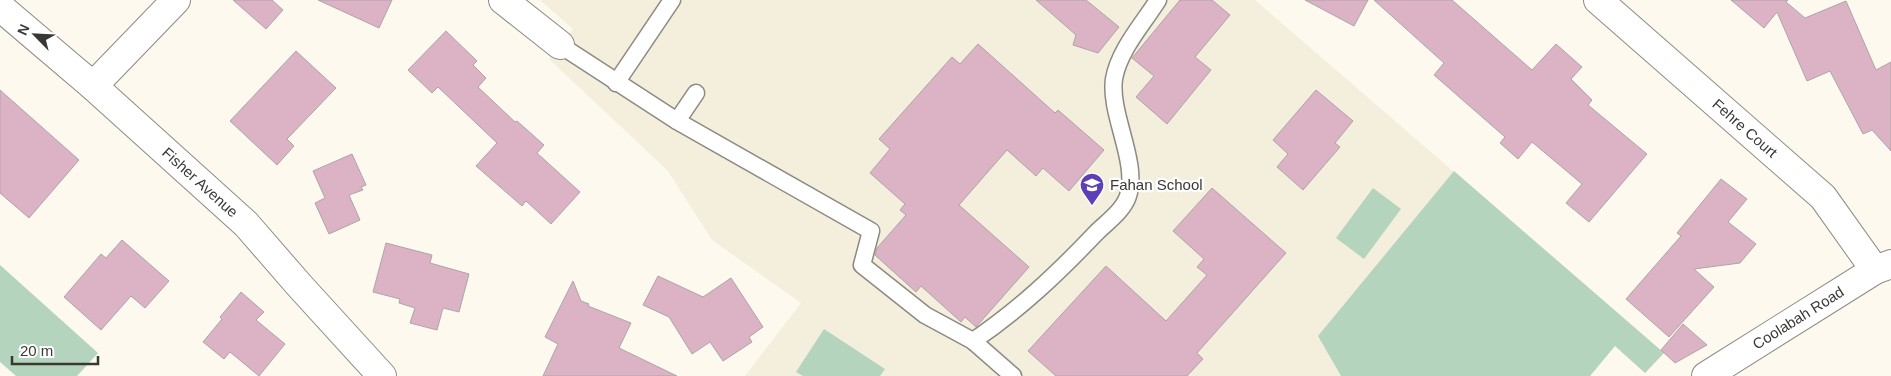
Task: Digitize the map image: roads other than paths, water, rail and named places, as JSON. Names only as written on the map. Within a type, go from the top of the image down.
[{"type":"street","points":[[93,86],[176,0]]},
{"type":"street","points":[[503,0],[560,45]]},
{"type":"street","name":"Fehre Court","points":[[1598,0],[1823,197],[1883,267]]},
{"type":"street","name":"Fisher Avenue","points":[[0,6],[93,86],[246,224],[382,376]]},
{"type":"street","name":"Coolabah Road","points":[[1706,376],[1883,267]]},
{"type":"lane","points":[[616,83],[672,0]]},
{"type":"lane","points":[[973,341],[1016,311],[1055,276],[1124,205],[1130,186],[1129,170],[1114,95],[1114,81],[1121,56],[1158,0]]},
{"type":"lane","points":[[560,45],[677,121],[871,231],[862,265],[926,315],[973,341],[1013,376]]},
{"type":"lane","points":[[677,121],[696,93]]},
{"type":"place","name":"Fahan School","points":[[1092,206]]}]
